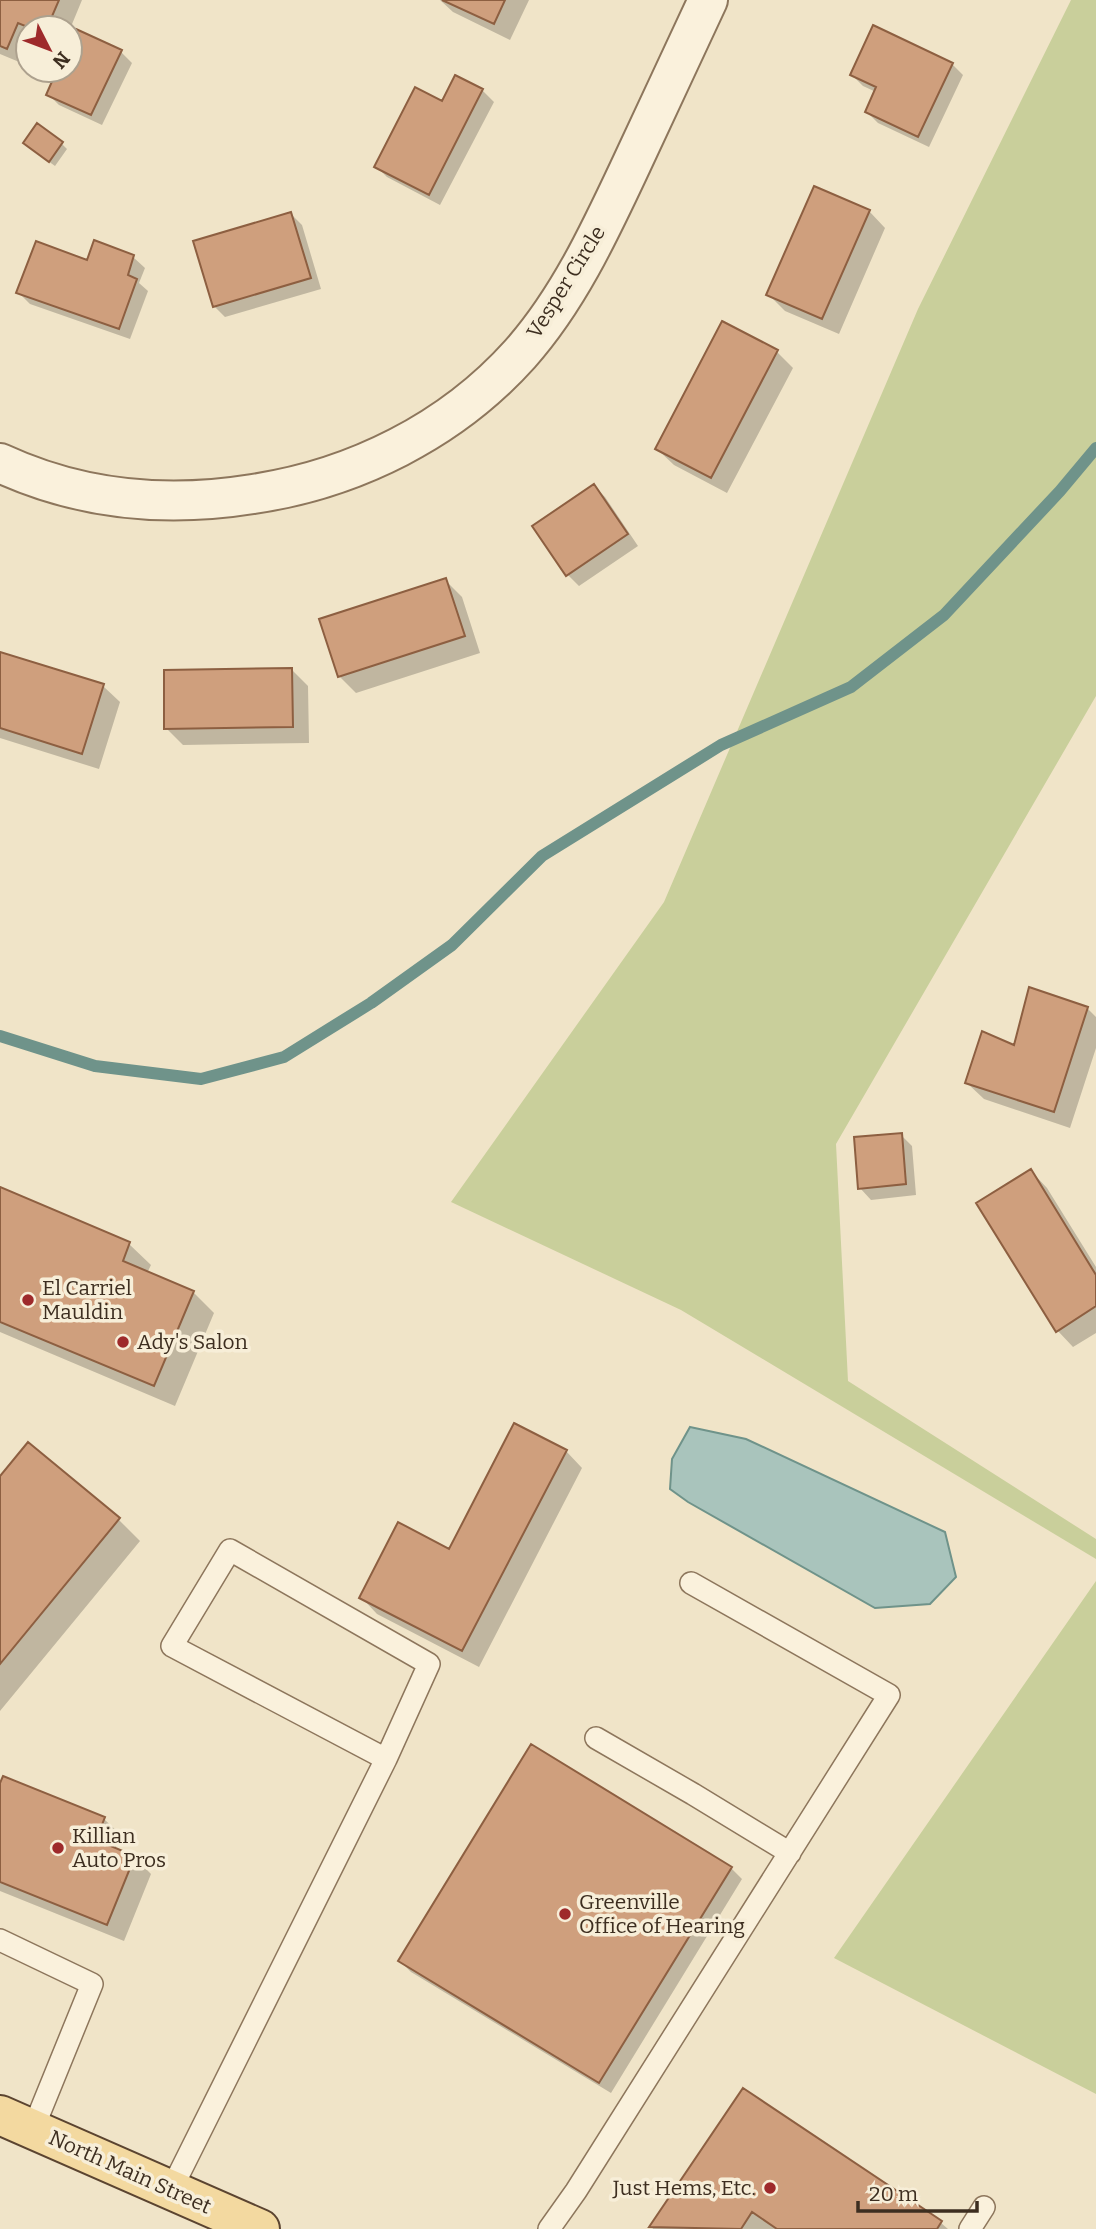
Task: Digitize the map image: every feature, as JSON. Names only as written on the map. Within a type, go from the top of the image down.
[{"type":"main road","name":"North Main Street","points":[[16,2122],[171,2190],[219,2221],[260,2229]]},
{"type":"street","name":"Vesper Circle","points":[[0,463],[23,473],[96,494],[180,502],[278,490],[328,477],[379,457],[422,435],[491,384],[521,353],[561,298],[600,232],[708,0]]},
{"type":"lane","points":[[171,2190],[386,1759],[429,1664],[230,1550],[173,1646],[386,1759]]},
{"type":"lane","points":[[549,2229],[576,2191],[889,1695],[691,1583]]},
{"type":"lane","points":[[596,1738],[790,1853]]},
{"type":"lane","points":[[0,1940],[92,1984],[16,2122]]},
{"type":"lane","points":[[970,2229],[984,2207]]},
{"type":"green space","points":[[1071,0],[1096,0],[1096,696],[836,1144],[848,1381],[1096,1539],[1096,1559],[681,1310],[451,1202],[664,902],[918,309]]},
{"type":"green space","points":[[1096,1581],[1096,2094],[834,1958]]},
{"type":"water","points":[[690,1427],[746,1439],[945,1532],[956,1577],[930,1604],[875,1608],[688,1502],[670,1489],[672,1459]]},
{"type":"building","points":[[0,0],[59,0],[53,14],[14,14],[14,32],[7,49],[0,46]]},
{"type":"building","points":[[442,0],[505,0],[494,24]]},
{"type":"building","points":[[873,25],[953,63],[918,137],[865,112],[876,87],[850,75]]},
{"type":"building","points":[[84,33],[122,50],[91,115],[46,95],[51,84],[84,84]]},
{"type":"building","points":[[455,75],[483,89],[429,195],[374,167],[415,87],[442,101]]},
{"type":"building","points":[[37,123],[63,142],[49,162],[23,143]]},
{"type":"building","points":[[814,186],[870,210],[822,319],[766,295]]},
{"type":"building","points":[[291,212],[311,278],[213,307],[193,241]]},
{"type":"building","points":[[94,240],[134,255],[128,275],[137,279],[119,329],[16,293],[36,241],[87,260]]},
{"type":"building","points":[[722,321],[778,350],[711,478],[655,449]]},
{"type":"building","points":[[594,484],[628,534],[566,576],[532,526]]},
{"type":"building","points":[[446,578],[465,636],[338,677],[319,619]]},
{"type":"building","points":[[0,652],[104,684],[82,754],[0,728]]},
{"type":"building","points":[[292,668],[293,727],[164,729],[164,670]]},
{"type":"building","points":[[1029,987],[1088,1007],[1054,1112],[965,1083],[982,1031],[1014,1045]]},
{"type":"building","points":[[902,1133],[906,1184],[858,1189],[854,1137]]},
{"type":"building","points":[[1031,1169],[1096,1275],[1096,1306],[1056,1332],[976,1203]]},
{"type":"building","points":[[0,1187],[130,1242],[123,1261],[194,1291],[154,1386],[0,1322]]},
{"type":"building","points":[[514,1423],[567,1450],[462,1651],[359,1598],[398,1522],[449,1549]]},
{"type":"building","points":[[28,1442],[120,1518],[0,1664],[0,1476]]},
{"type":"building","name":"Greenville Office of Hearing","points":[[531,1744],[732,1867],[599,2083],[398,1961]]},
{"type":"building","name":"Killian Auto Pros","points":[[3,1776],[105,1817],[96,1840],[135,1856],[107,1925],[0,1882],[0,1783]]},
{"type":"building","points":[[743,2088],[942,2221],[937,2229],[777,2229],[752,2212],[741,2229],[649,2227]]},
{"type":"waterway","points":[[0,1036],[95,1066],[201,1079],[284,1057],[371,1003],[452,945],[542,856],[721,745],[851,687],[944,615],[1060,491],[1096,448]]},
{"type":"place","name":"El Carriel Mauldin","points":[[28,1300]]},
{"type":"place","name":"Ady's Salon","points":[[123,1342]]},
{"type":"place","name":"Killian Auto Pros","points":[[58,1848]]},
{"type":"place","name":"Greenville Office of Hearing","points":[[565,1914]]},
{"type":"place","name":"Just Hems, Etc.","points":[[770,2188]]}]
